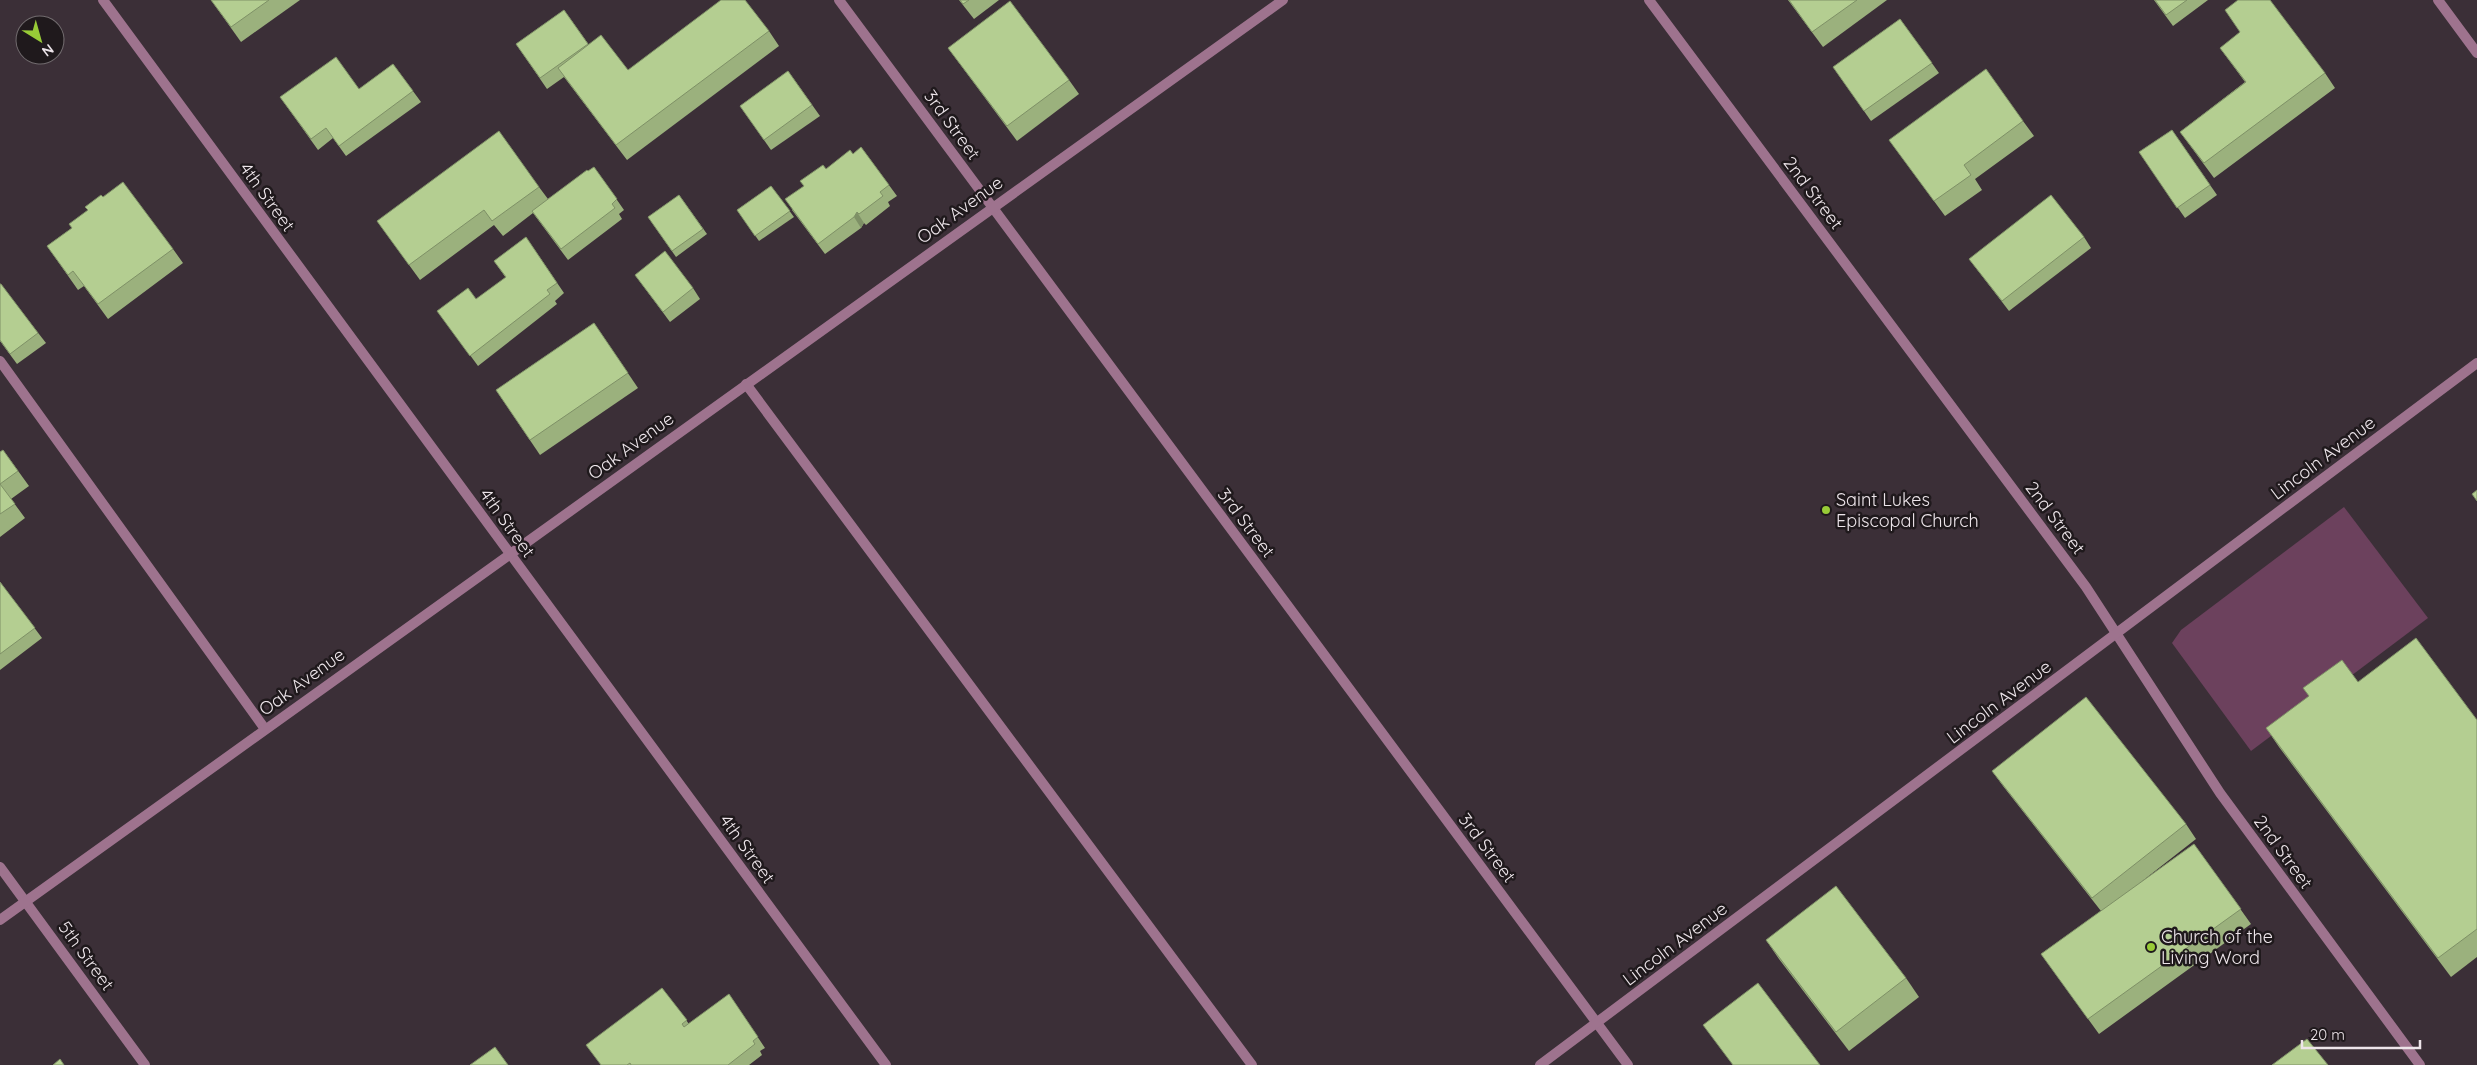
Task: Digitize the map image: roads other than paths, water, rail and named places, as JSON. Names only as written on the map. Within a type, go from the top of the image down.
[{"type":"street","name":"4th Street","points":[[103,0],[886,1065]]},
{"type":"street","name":"3rd Street","points":[[839,0],[1628,1065]]},
{"type":"street","name":"Oak Avenue","points":[[0,920],[509,553],[1283,0]]},
{"type":"street","name":"2nd Street","points":[[1649,0],[2086,587],[2220,793],[2420,1065]]},
{"type":"street","points":[[2438,0],[2477,53]]},
{"type":"street","points":[[0,361],[265,729]]},
{"type":"street","name":"Lincoln Avenue","points":[[1540,1065],[2477,364]]},
{"type":"street","points":[[746,384],[1252,1065]]},
{"type":"street","name":"5th Street","points":[[0,867],[145,1065]]},
{"type":"place","name":"Saint Lukes Episcopal Church","points":[[1826,510]]},
{"type":"place","name":"Church of the Living Word","points":[[2151,947]]}]
